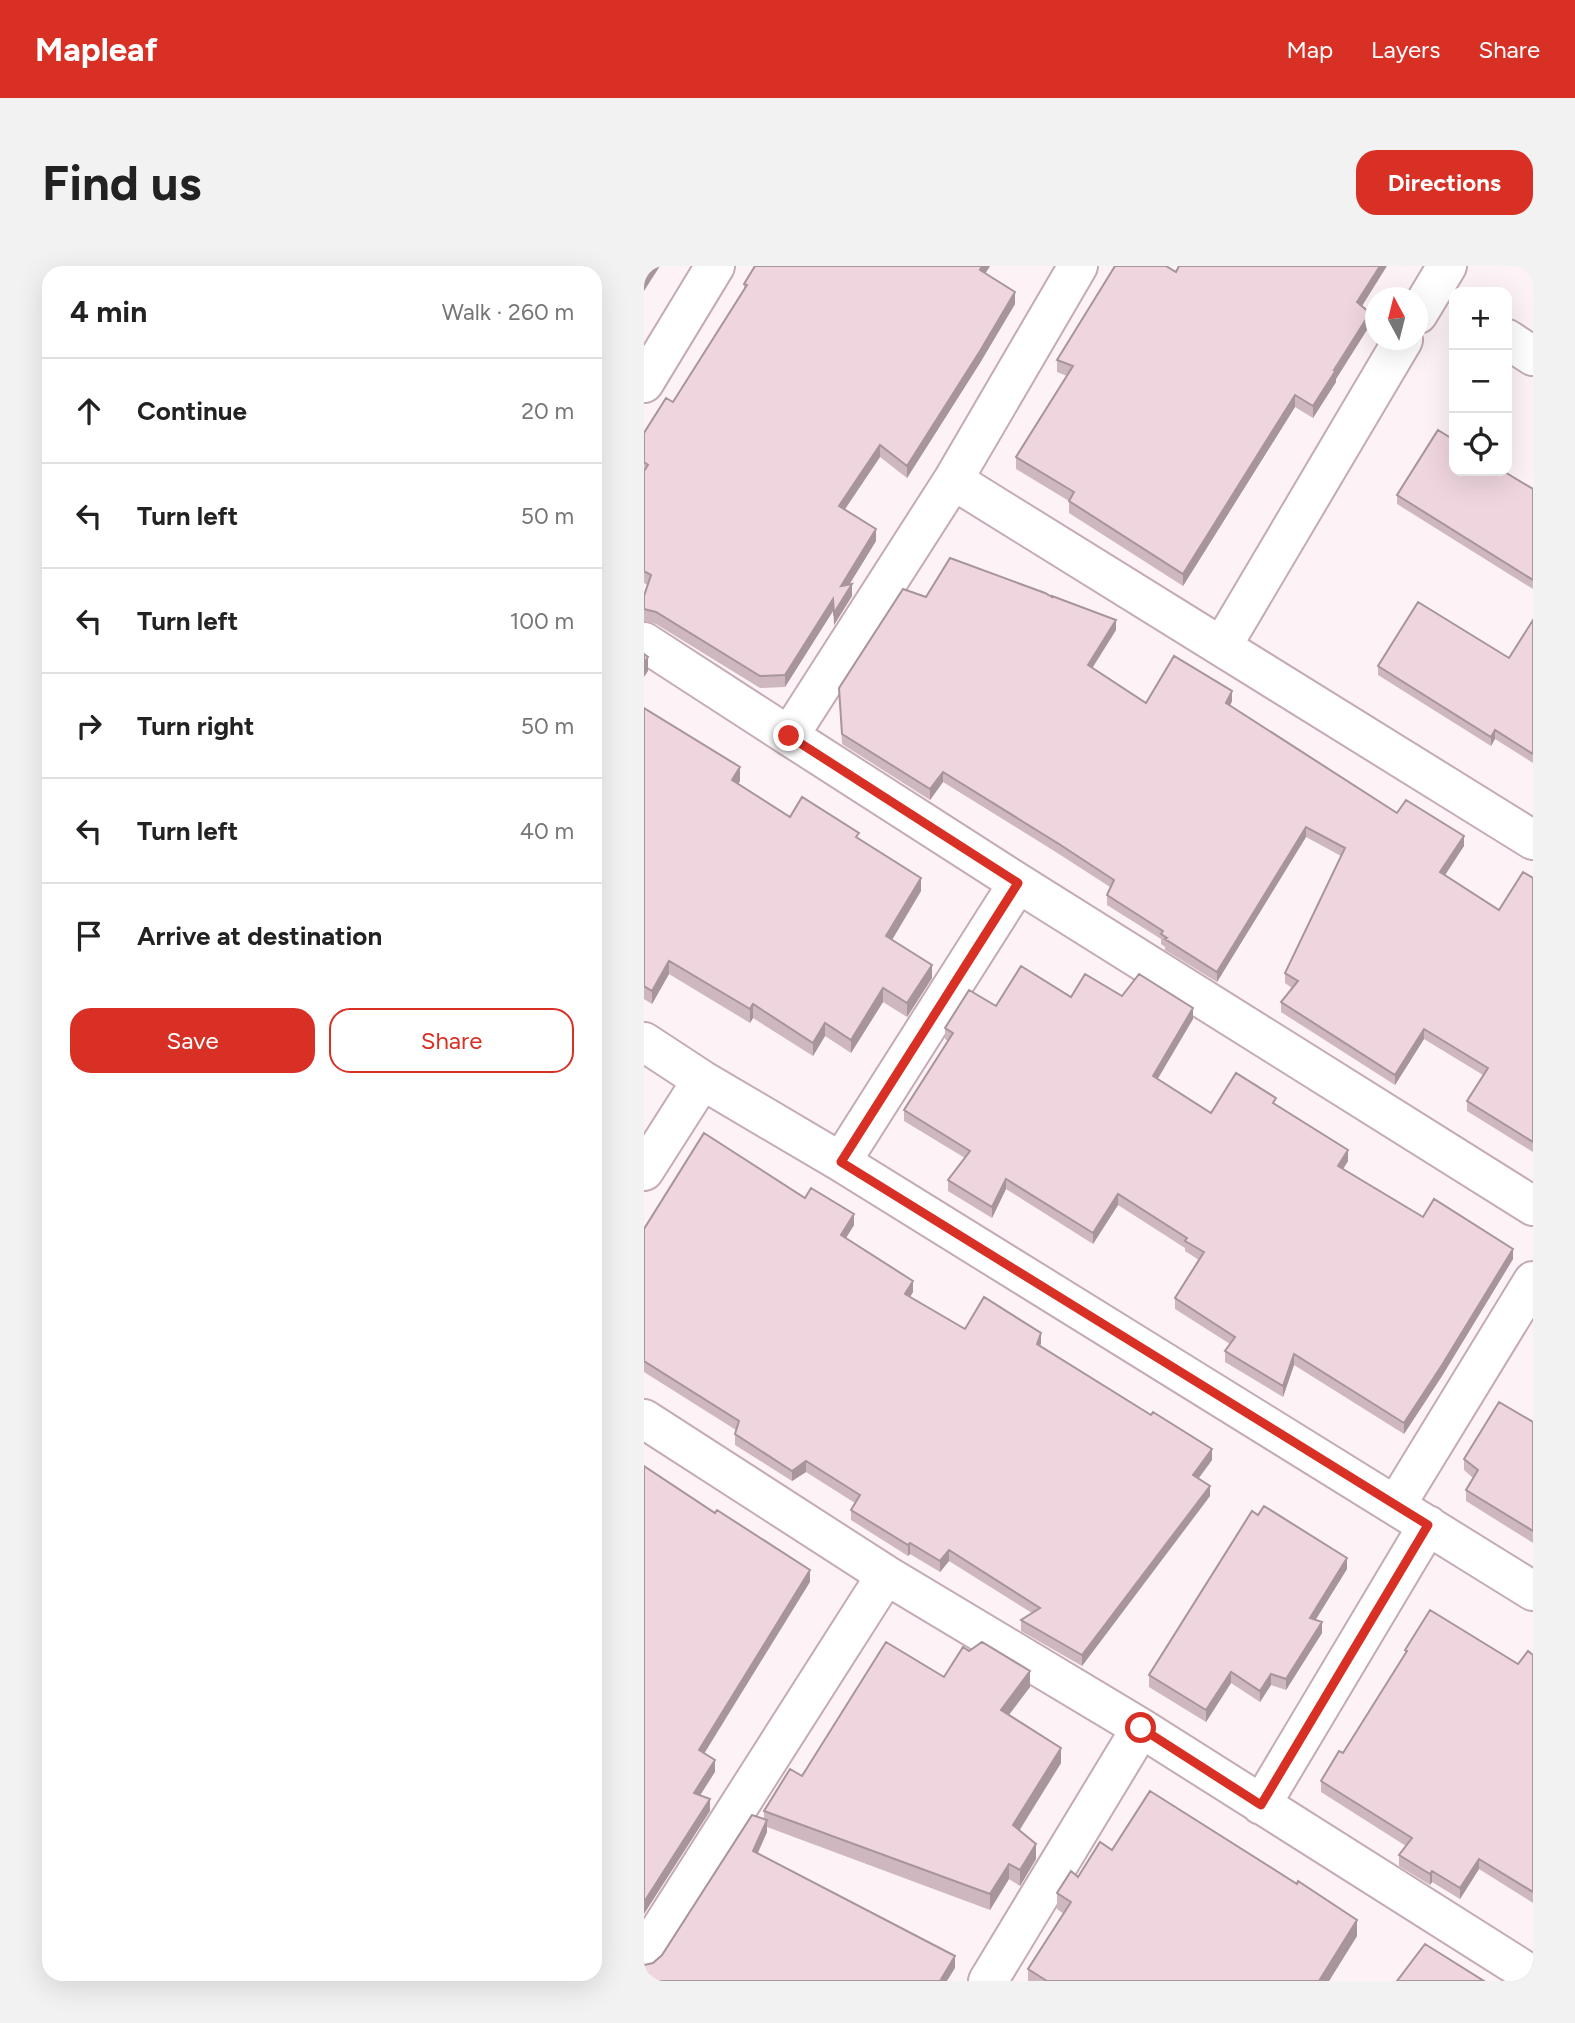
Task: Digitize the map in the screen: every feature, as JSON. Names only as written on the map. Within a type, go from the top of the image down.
[{"type":"street","points":[[644,383],[715,266]]},
{"type":"street","points":[[789,736],[953,480],[1078,266]]},
{"type":"street","points":[[1512,342],[1533,356]]},
{"type":"street","points":[[1222,646],[1397,350]]},
{"type":"street","points":[[953,480],[1533,840]]},
{"type":"street","points":[[644,642],[1018,883],[1533,1206]]},
{"type":"street","points":[[841,1162],[1018,883]]},
{"type":"street","points":[[644,1042],[1533,1591]]},
{"type":"street","points":[[644,1171],[702,1080]]},
{"type":"street","points":[[1261,1805],[1533,1281]]},
{"type":"street","points":[[644,1419],[886,1575],[1141,1728],[1533,1976]]},
{"type":"street","points":[[644,1955],[886,1575]]},
{"type":"street","points":[[988,1981],[1141,1728]]},
{"type":"building","points":[[644,266],[652,266],[644,278]]},
{"type":"building","points":[[755,266],[982,266],[980,270],[1015,292],[907,466],[880,445],[839,506],[876,529],[841,586],[852,584],[834,613],[833,599],[785,675],[760,676],[656,612],[644,609],[644,596],[651,575],[644,571],[644,471],[648,465],[644,462],[644,433],[666,398],[673,402],[747,285],[744,284]]},
{"type":"building","points":[[1115,266],[1166,266],[1176,272],[1179,266],[1380,266],[1357,302],[1365,309],[1365,321],[1313,406],[1295,395],[1183,574],[1069,501],[1074,492],[1016,457],[1073,366],[1057,360]]},
{"type":"building","points":[[1438,430],[1449,437],[1449,476],[1511,476],[1533,489],[1533,580],[1397,495]]},
{"type":"building","points":[[950,558],[1116,620],[1088,665],[1146,703],[1174,656],[1232,691],[1226,703],[1397,813],[1406,800],[1464,836],[1440,872],[1499,910],[1523,872],[1533,878],[1533,1142],[1467,1101],[1488,1068],[1424,1029],[1395,1075],[1281,1002],[1298,981],[1285,973],[1345,848],[1306,827],[1217,972],[1165,939],[1167,938],[1161,934],[1163,931],[1107,895],[1114,880],[1059,844],[943,772],[930,789],[842,734],[839,688],[903,589],[926,597]]},
{"type":"building","points":[[1418,602],[1509,658],[1533,620],[1533,754],[1495,730],[1491,737],[1378,666]]},
{"type":"building","points":[[644,708],[740,767],[732,780],[790,817],[802,797],[859,833],[856,837],[921,878],[886,936],[932,965],[907,1003],[883,988],[851,1040],[825,1023],[813,1043],[753,1004],[750,1009],[669,961],[652,991],[644,986]]},
{"type":"building","points":[[1021,966],[1071,997],[1085,974],[1122,996],[1139,974],[1193,1008],[1153,1076],[1211,1113],[1236,1073],[1276,1098],[1273,1103],[1348,1150],[1338,1166],[1423,1217],[1434,1199],[1513,1249],[1404,1423],[1294,1354],[1283,1386],[1225,1351],[1235,1337],[1175,1298],[1204,1252],[1185,1241],[1187,1238],[1118,1194],[1093,1233],[1006,1179],[992,1207],[948,1180],[970,1151],[904,1110],[953,1033],[945,1028],[969,990],[996,1006]]},
{"type":"building","points":[[704,1133],[805,1198],[811,1188],[854,1214],[841,1235],[913,1281],[905,1294],[965,1329],[984,1297],[1041,1333],[1037,1344],[1151,1415],[1153,1412],[1212,1449],[1193,1475],[1210,1486],[1082,1655],[1021,1620],[1040,1608],[949,1550],[940,1561],[851,1510],[860,1495],[806,1461],[792,1471],[735,1434],[739,1421],[644,1361],[644,1229]]},
{"type":"building","points":[[1499,1402],[1533,1422],[1533,1531],[1466,1490],[1478,1470],[1464,1459]]},
{"type":"building","points":[[644,1466],[715,1513],[717,1510],[810,1570],[699,1750],[715,1760],[694,1793],[710,1799],[644,1902]]},
{"type":"building","points":[[1264,1506],[1347,1558],[1310,1618],[1322,1622],[1286,1679],[1271,1674],[1260,1691],[1231,1672],[1206,1710],[1149,1675],[1252,1511],[1258,1515]]},
{"type":"building","points":[[1430,1610],[1518,1664],[1528,1651],[1533,1655],[1533,1892],[1479,1859],[1460,1888],[1432,1871],[1430,1874],[1399,1855],[1412,1838],[1321,1781],[1339,1751],[1343,1753]]},
{"type":"building","points":[[886,1642],[944,1677],[963,1647],[969,1651],[982,1642],[1030,1671],[1001,1710],[1061,1748],[1013,1825],[1036,1844],[1020,1870],[1009,1864],[990,1894],[764,1811],[790,1769],[802,1776]]},
{"type":"building","points":[[1150,1791],[1357,1920],[1319,1981],[1047,1981],[1028,1969],[1071,1902],[1057,1893],[1071,1871],[1078,1877],[1100,1842],[1112,1850]]},
{"type":"building","points":[[752,1815],[767,1820],[753,1851],[955,1956],[940,1981],[644,1981],[644,1965],[653,1963],[662,1955]]},
{"type":"building","points":[[1425,1944],[1484,1981],[1397,1981]]},
{"type":"route","points":[[789,736],[1018,883],[841,1162],[1428,1525],[1261,1805],[1141,1728]]}]
